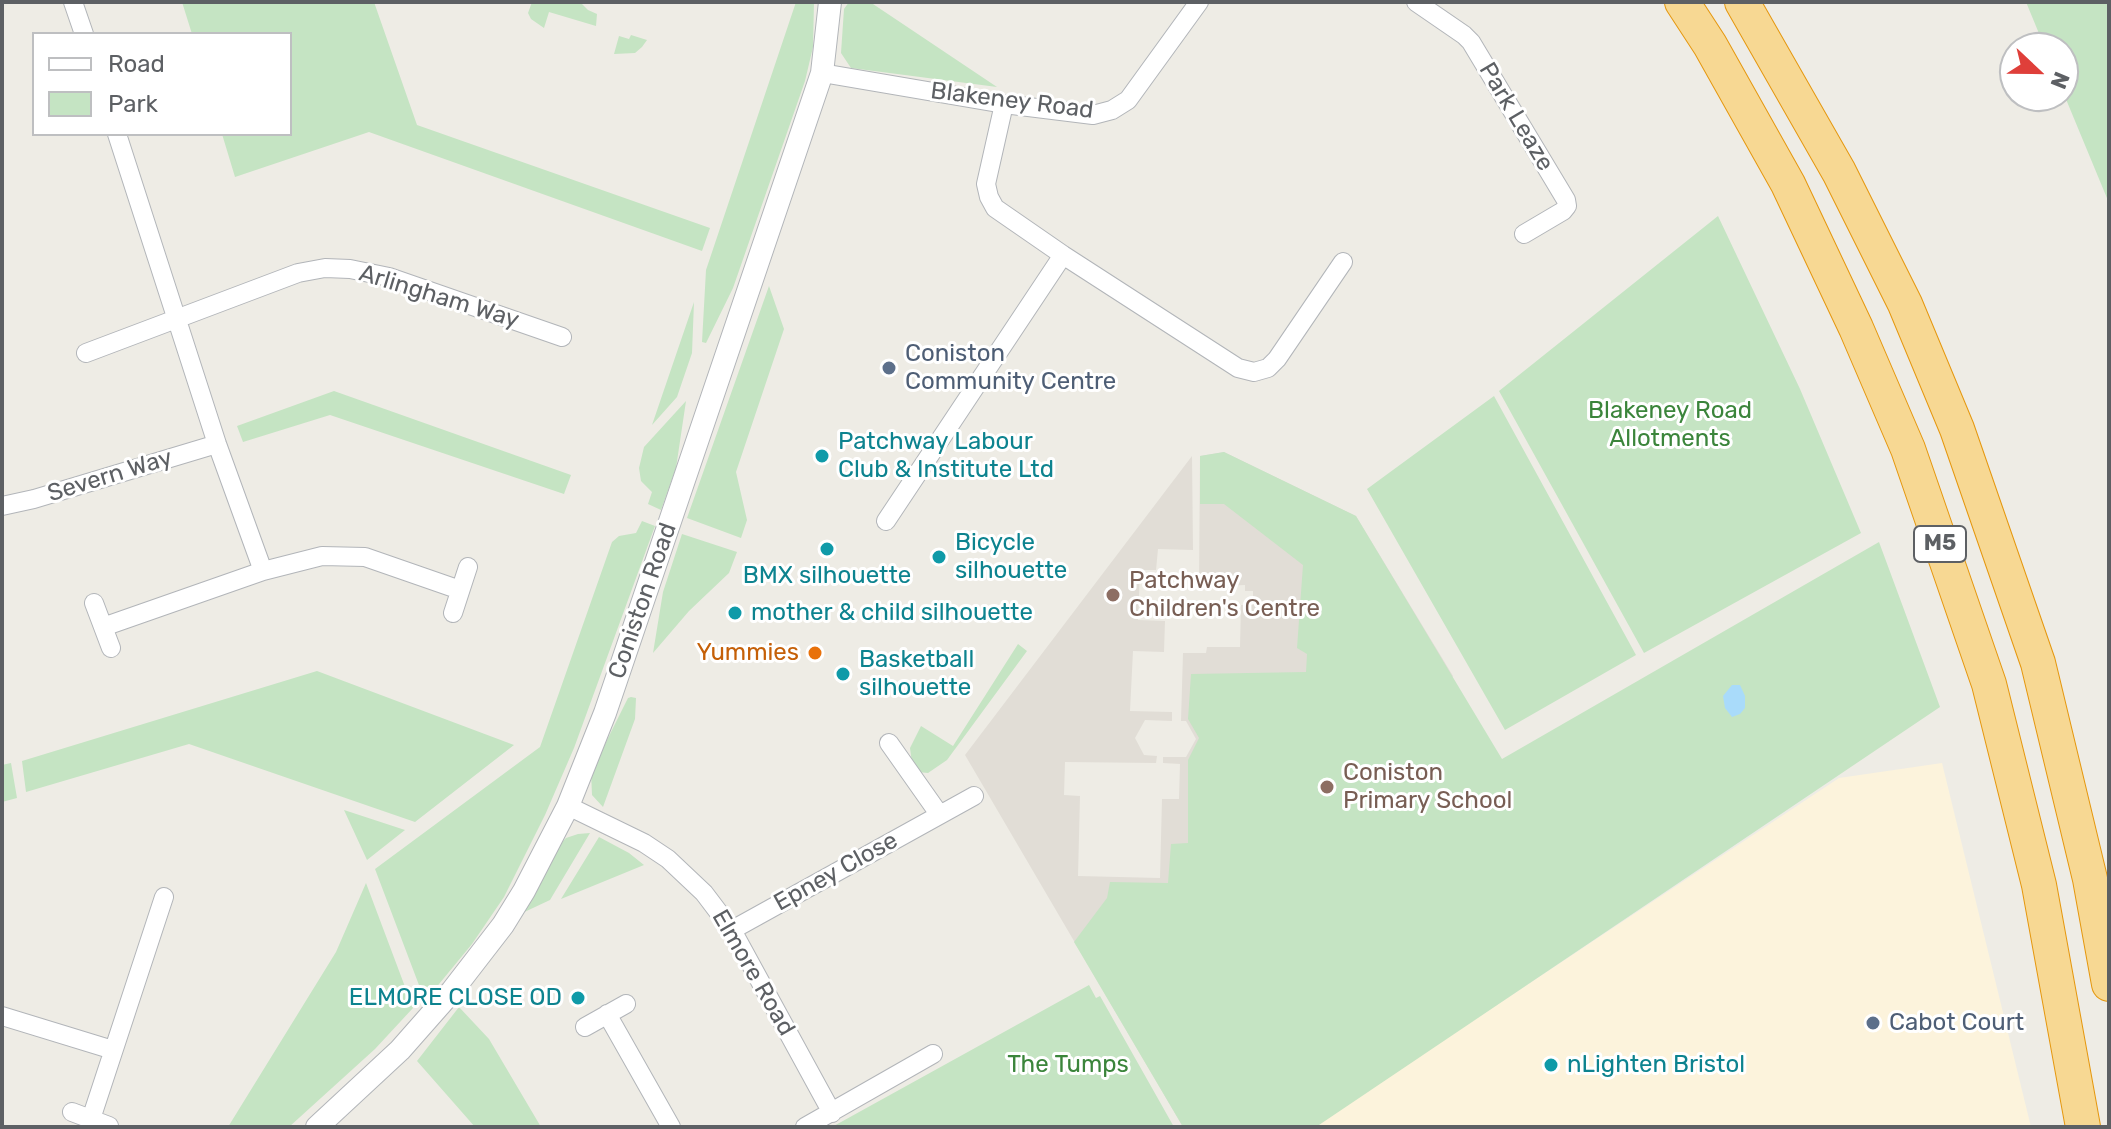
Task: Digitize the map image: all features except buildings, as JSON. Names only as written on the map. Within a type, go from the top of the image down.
[{"type":"highway","name":"M5","points":[[1682,2],[1710,45],[1788,184],[1856,328],[1908,449],[1989,684],[2039,885],[2083,1127]]},
{"type":"highway","name":"M5","points":[[1742,2],[1839,172],[1905,304],[1957,429],[2038,663],[2090,879],[2109,984]]},
{"type":"street","points":[[73,2],[83,32]]},
{"type":"street","name":"Coniston Road","points":[[317,1127],[400,1050],[452,991],[503,925],[568,806],[605,713],[822,73],[830,2]]},
{"type":"street","name":"Blakeney Road","points":[[822,73],[1004,104],[1093,115],[1112,110],[1128,100],[1199,2]]},
{"type":"street","name":"Park Leaze","points":[[1416,2],[1471,42],[1566,200],[1567,206],[1563,211],[1524,234]]},
{"type":"street","points":[[1004,104],[986,184],[989,197],[1001,214],[1238,368],[1254,372],[1268,368],[1277,359],[1343,262]]},
{"type":"street","points":[[118,136],[217,444],[263,571]]},
{"type":"street","points":[[886,521],[1063,255]]},
{"type":"street","name":"Arlingham Way","points":[[86,353],[298,273],[325,268],[350,269],[389,277],[562,337]]},
{"type":"street","name":"Severn Way","points":[[2,506],[217,444]]},
{"type":"street","points":[[103,627],[263,571],[322,556],[365,557],[460,590]]},
{"type":"street","points":[[453,613],[468,567]]},
{"type":"street","points":[[94,603],[111,648]]},
{"type":"street","points":[[889,743],[939,814]]},
{"type":"street","name":"Epney Close","points":[[732,930],[974,796]]},
{"type":"street","name":"Elmore Road","points":[[568,806],[644,843],[668,859],[704,893],[732,930],[832,1113]]},
{"type":"street","points":[[91,1119],[164,897]]},
{"type":"street","points":[[585,1027],[626,1004]]},
{"type":"street","points":[[607,1014],[671,1127]]},
{"type":"street","points":[[2,1016],[113,1050]]},
{"type":"street","points":[[805,1127],[933,1054]]},
{"type":"street","points":[[72,1112],[109,1126]]},
{"type":"shaded area","name":"Coniston Primary School","points":[[1224,452],[1356,516],[1453,676],[1183,1127],[965,755],[1192,456],[1193,550],[1158,549],[1156,570],[1140,570],[1138,620],[1165,621],[1164,652],[1133,651],[1130,711],[1172,712],[1172,721],[1145,720],[1135,738],[1144,755],[1157,756],[1156,763],[1065,762],[1064,795],[1080,796],[1078,876],[1160,878],[1162,799],[1179,799],[1180,764],[1163,763],[1163,757],[1186,757],[1196,739],[1186,721],[1181,721],[1183,653],[1206,653],[1207,647],[1240,647],[1241,605],[1253,605],[1253,591],[1245,591],[1245,585],[1199,587],[1200,456]]},
{"type":"shaded area","points":[[1942,763],[2031,1127],[1313,1127],[1839,778]]},
{"type":"green space","points":[[182,2],[374,2],[417,125],[710,228],[702,251],[369,132],[235,177],[223,136],[292,136],[292,32],[191,32]]},
{"type":"green space","points":[[532,2],[580,2],[597,14],[596,26],[549,12],[544,28],[528,13]]},
{"type":"green space","points":[[796,2],[814,2],[813,47],[805,81],[733,288],[706,343],[702,342],[706,270]]},
{"type":"green space","points":[[849,2],[870,2],[997,87],[851,68],[841,53],[844,9]]},
{"type":"green space","points":[[2026,2],[2109,2],[2109,203],[2071,112],[2079,112],[2079,32],[2038,32]]},
{"type":"green space","points":[[631,35],[647,40],[635,53],[614,54],[619,36],[629,39]]},
{"type":"green space","name":"Blakeney Road Allotments","points":[[1718,216],[1800,389],[1861,533],[1644,653],[1499,391]]},
{"type":"green space","points":[[769,286],[784,329],[736,472],[747,520],[741,538],[687,518]]},
{"type":"green space","points":[[694,302],[692,353],[677,397],[652,425]]},
{"type":"green space","points":[[334,391],[571,475],[564,494],[330,415],[243,442],[237,426]]},
{"type":"green space","points":[[1494,396],[1636,655],[1505,730],[1367,489]]},
{"type":"green space","points":[[686,401],[676,468],[661,510],[648,504],[652,492],[641,481],[639,468],[644,447]]},
{"type":"green space","name":"Coniston Primary School","points":[[1224,452],[1356,516],[1502,759],[1879,542],[1940,707],[1316,1127],[1183,1127],[1074,942],[1107,898],[1110,882],[1168,883],[1171,844],[1188,843],[1188,760],[1199,738],[1188,719],[1191,674],[1306,672],[1307,654],[1297,648],[1303,565],[1224,504],[1200,504],[1200,456]]},
{"type":"green space","points":[[642,521],[655,526],[574,748],[545,815],[504,897],[472,944],[425,1001],[375,869],[540,747],[612,542],[619,536],[636,533]]},
{"type":"green space","points":[[682,534],[737,552],[729,573],[689,611],[653,653],[663,592]]},
{"type":"green space","points":[[1018,644],[1027,651],[947,760],[928,773],[918,772],[912,763],[910,748],[921,726],[953,746]]},
{"type":"green space","points":[[317,671],[514,745],[415,822],[189,744],[26,792],[22,761]]},
{"type":"green space","points":[[631,697],[636,698],[635,719],[603,807],[592,795],[591,772]]},
{"type":"green space","points":[[11,763],[17,798],[2,802],[2,765]]},
{"type":"green space","points":[[344,810],[405,830],[367,860]]},
{"type":"green space","points":[[590,833],[550,900],[518,915],[558,846],[566,838]]},
{"type":"green space","points":[[599,837],[644,865],[561,899]]},
{"type":"green space","points":[[366,883],[413,1008],[375,1049],[289,1127],[228,1127],[336,952]]},
{"type":"green space","name":"The Tumps","points":[[1089,985],[1096,998],[1100,996],[1174,1127],[832,1127]]},
{"type":"green space","points":[[459,1007],[489,1039],[541,1127],[475,1127],[417,1061]]},
{"type":"water","points":[[1732,685],[1740,685],[1745,696],[1745,708],[1732,717],[1725,708],[1723,696]]},
{"type":"place","name":"Coniston Community Centre","points":[[889,368]]},
{"type":"place","name":"Patchway Labour Club & Institute Ltd","points":[[822,456]]},
{"type":"place","name":"BMX silhouette","points":[[827,549]]},
{"type":"place","name":"Bicycle silhouette","points":[[939,557]]},
{"type":"place","name":"Patchway Children's Centre","points":[[1113,595]]},
{"type":"place","name":"mother & child silhouette","points":[[735,613]]},
{"type":"place","name":"Yummies","points":[[815,653]]},
{"type":"place","name":"Basketball silhouette","points":[[843,674]]},
{"type":"place","name":"Coniston Primary School","points":[[1327,787]]},
{"type":"place","name":"ELMORE CLOSE OD","points":[[578,998]]},
{"type":"place","name":"Cabot Court","points":[[1873,1023]]},
{"type":"place","name":"nLighten Bristol","points":[[1551,1065]]}]
